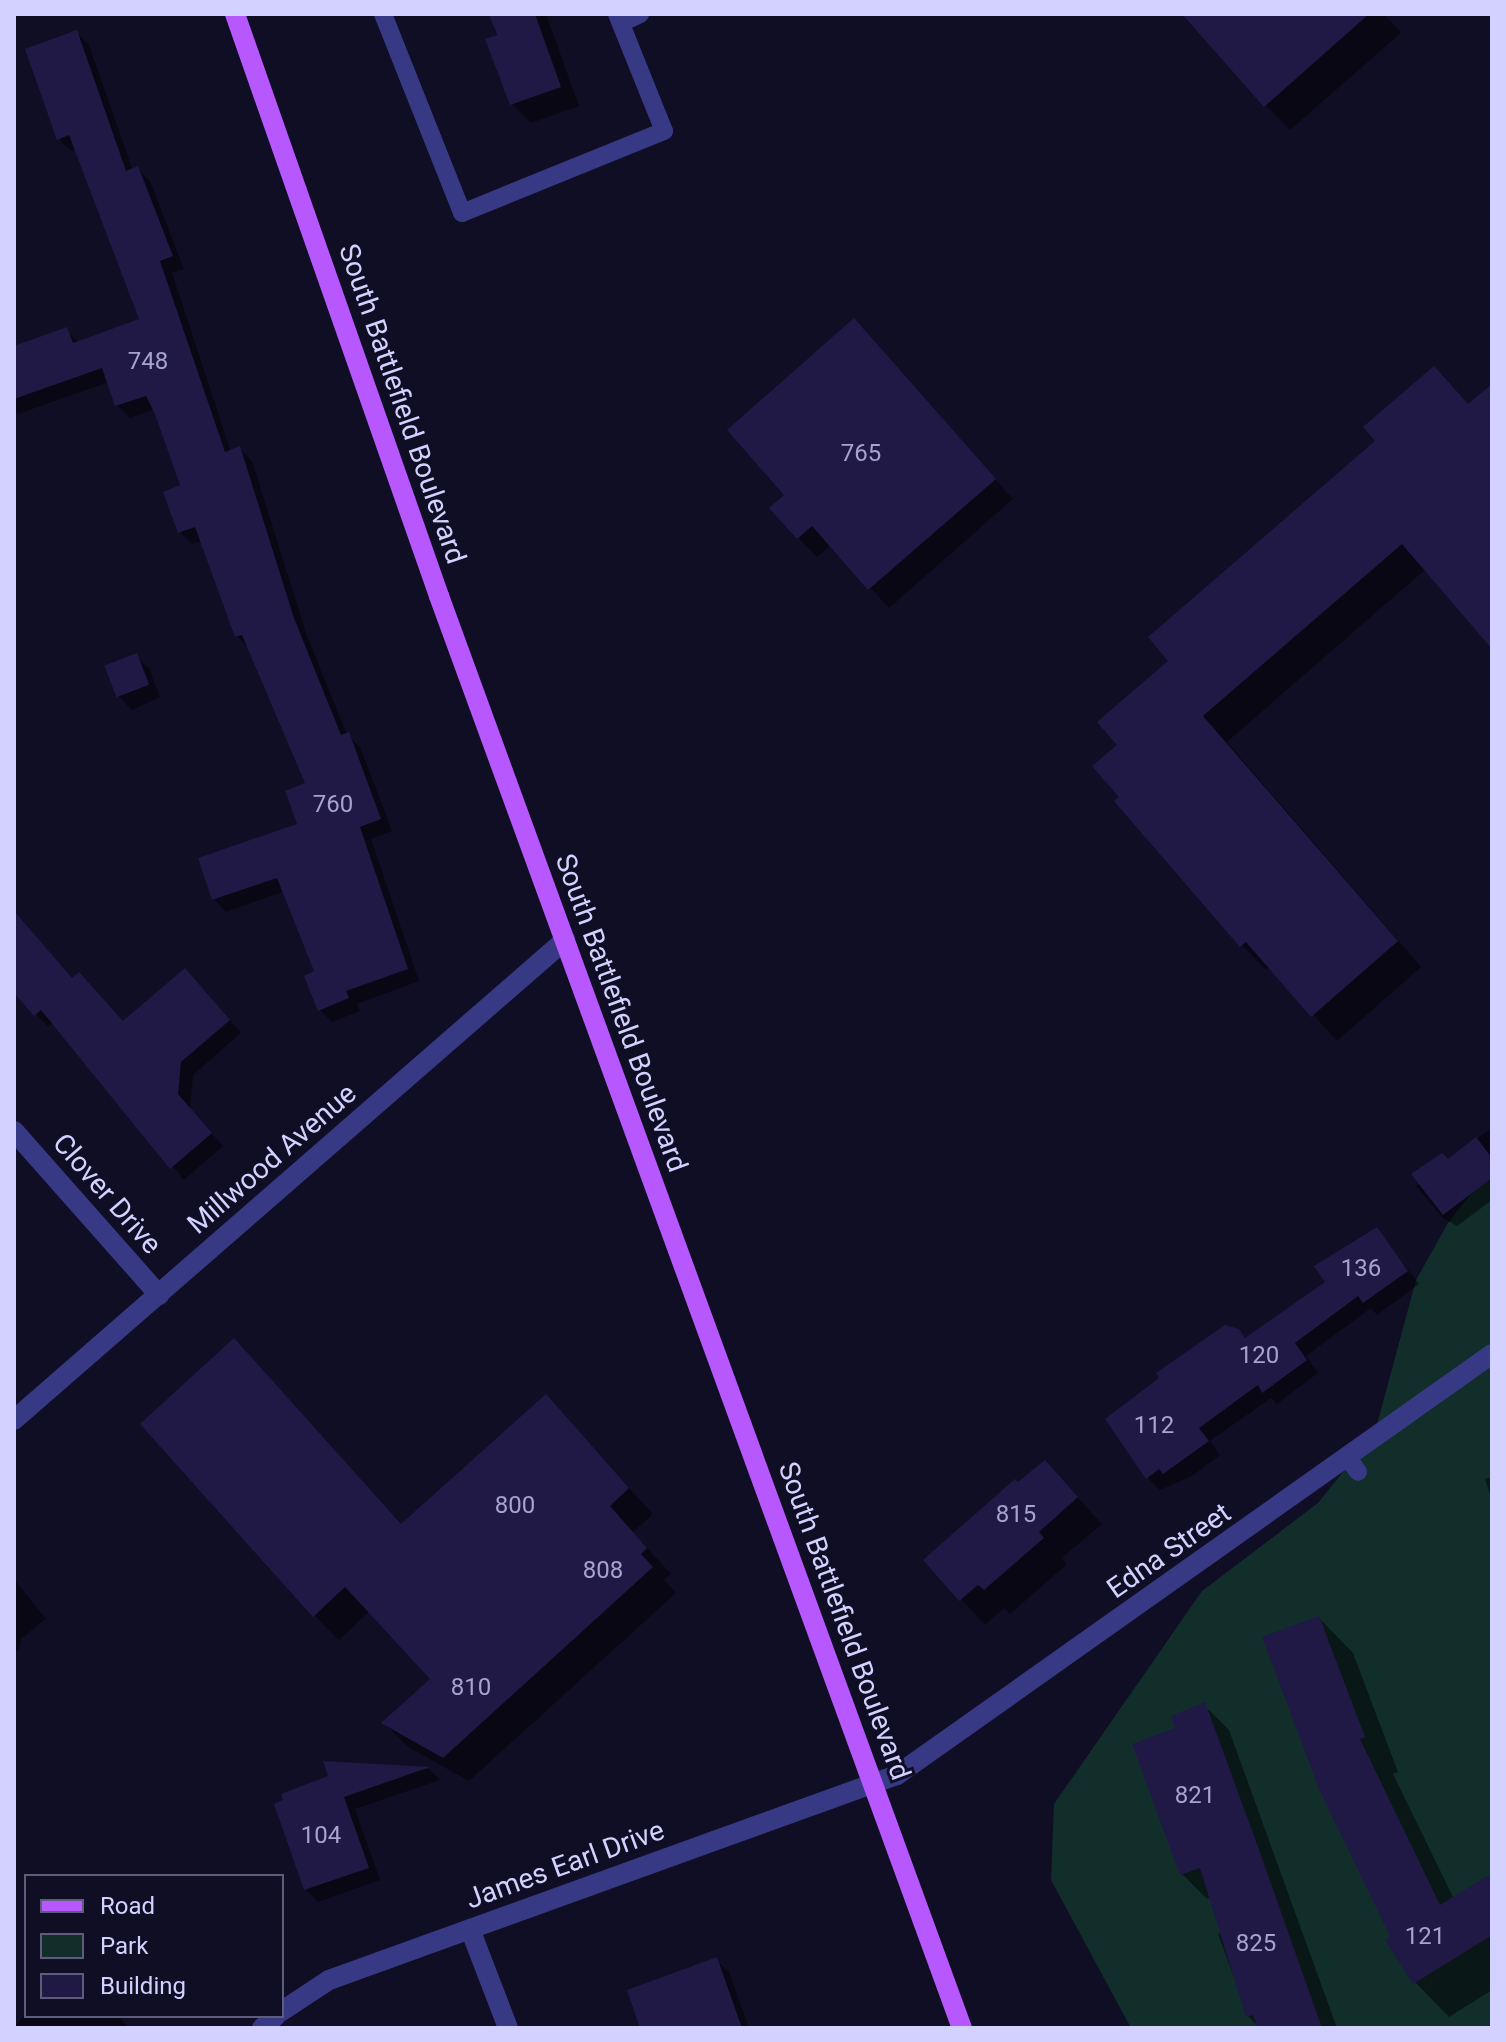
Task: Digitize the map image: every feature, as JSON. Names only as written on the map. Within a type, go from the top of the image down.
[{"type":"main road","name":"South Battlefield Boulevard","points":[[235,14],[565,940],[962,2028]]},
{"type":"street","name":"Millwood Avenue","points":[[14,1420],[565,940]]},
{"type":"street","name":"Clover Drive","points":[[14,1131],[159,1295]]},
{"type":"street","name":"Edna Street","points":[[873,1784],[918,1763],[1353,1465],[1492,1354]]},
{"type":"street","name":"James Earl Drive","points":[[284,2010],[329,1980],[873,1784]]},
{"type":"street","points":[[470,1929],[508,2028]]},
{"type":"lane","points":[[383,14],[462,213],[664,131],[619,19],[640,14]]},
{"type":"green space","points":[[1492,1167],[1492,2028],[1131,2028],[1051,1880],[1054,1804],[1202,1591],[1318,1503],[1375,1432],[1416,1280],[1448,1223]]},
{"type":"building","points":[[489,14],[535,14],[561,87],[510,105],[485,39],[497,35]]},
{"type":"building","points":[[1182,14],[1369,14],[1264,107]]},
{"type":"building","points":[[77,30],[126,171],[138,166],[173,256],[160,261],[225,452],[240,446],[294,618],[341,735],[349,732],[381,819],[360,827],[408,969],[346,991],[349,998],[318,1011],[304,976],[314,971],[277,878],[212,900],[198,858],[297,824],[285,791],[305,783],[242,635],[235,637],[195,527],[178,533],[163,492],[180,485],[155,414],[146,396],[115,406],[102,368],[14,399],[14,346],[67,327],[73,343],[139,319],[69,135],[57,140],[25,49]]},
{"type":"building","points":[[854,318],[996,479],[868,590],[812,526],[797,539],[769,508],[784,495],[727,430]]},
{"type":"building","points":[[1434,366],[1468,404],[1492,384],[1492,649],[1402,544],[1203,716],[1398,941],[1311,1017],[1246,942],[1240,947],[1114,801],[1119,797],[1092,766],[1117,745],[1097,722],[1168,661],[1148,637],[1375,441],[1363,427]]},
{"type":"building","points":[[137,653],[149,685],[117,697],[104,666]]},
{"type":"building","points":[[14,911],[72,978],[79,972],[123,1021],[185,968],[230,1020],[181,1062],[178,1094],[212,1133],[170,1169],[41,1010],[34,1016],[14,993]]},
{"type":"building","points":[[1476,1137],[1492,1158],[1492,1178],[1443,1215],[1411,1174],[1442,1153],[1448,1159]]},
{"type":"building","points":[[1377,1227],[1408,1271],[1363,1303],[1358,1296],[1295,1343],[1307,1360],[1262,1393],[1258,1385],[1199,1428],[1209,1441],[1163,1474],[1159,1469],[1146,1479],[1105,1419],[1159,1378],[1156,1373],[1225,1325],[1239,1329],[1245,1338],[1325,1282],[1314,1266]]},
{"type":"building","points":[[234,1338],[401,1524],[546,1394],[629,1488],[610,1506],[647,1548],[641,1554],[653,1567],[443,1758],[381,1723],[430,1679],[345,1587],[313,1617],[140,1424]]},
{"type":"building","points":[[1045,1460],[1078,1497],[1039,1532],[1044,1538],[984,1590],[978,1585],[959,1601],[923,1560],[1015,1479],[1018,1482]]},
{"type":"building","points":[[1319,1616],[1365,1737],[1360,1739],[1440,1905],[1492,1873],[1492,1935],[1413,1984],[1385,1940],[1390,1936],[1319,1789],[1262,1637]]},
{"type":"building","points":[[1205,1702],[1322,2028],[1258,2028],[1253,2015],[1246,2017],[1200,1868],[1180,1875],[1132,1744],[1175,1728],[1171,1716]]},
{"type":"building","points":[[323,1761],[430,1767],[344,1797],[369,1868],[304,1890],[274,1804],[283,1800],[281,1794],[328,1776]]},
{"type":"building","points":[[717,1957],[742,2028],[640,2028],[627,1990]]}]
